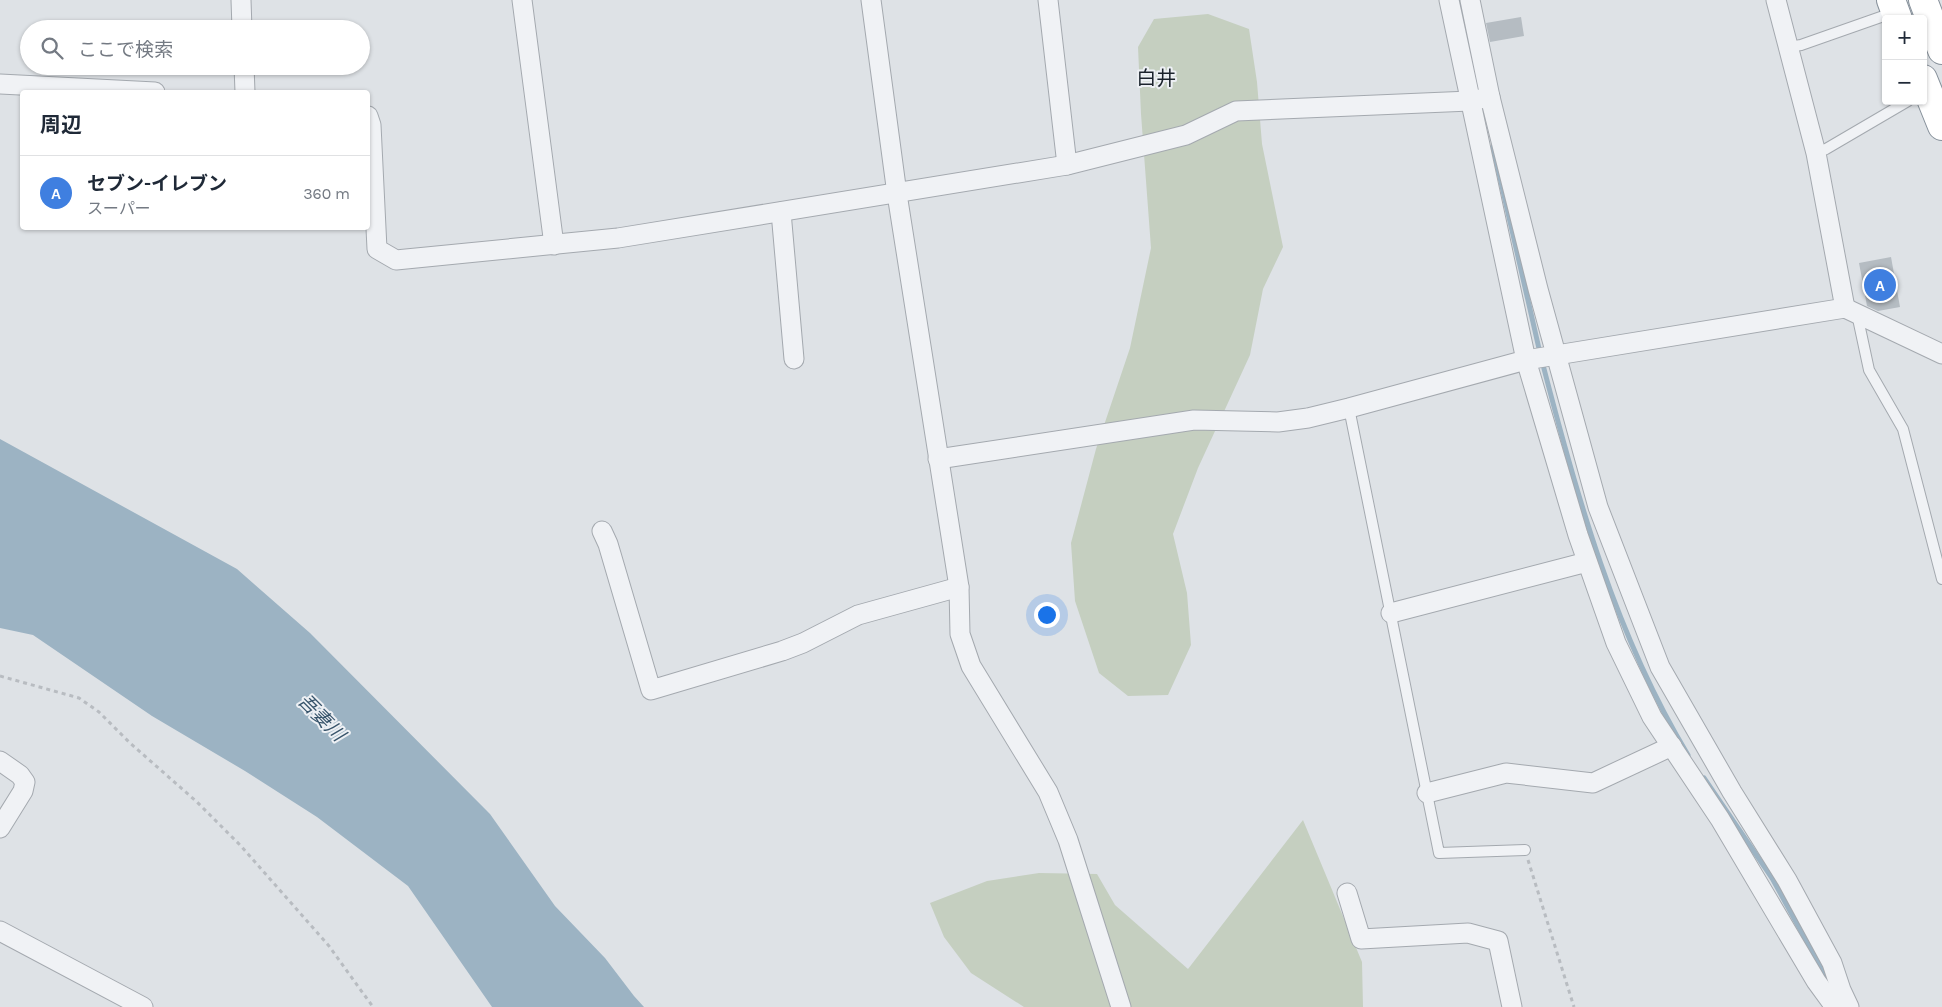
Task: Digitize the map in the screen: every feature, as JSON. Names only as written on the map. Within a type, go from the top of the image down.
[{"type":"highway","points":[[1923,0],[1942,50]]},
{"type":"highway","points":[[1927,101],[1942,126]]},
{"type":"street","points":[[242,0],[242,20]]},
{"type":"street","points":[[522,0],[554,245]]},
{"type":"street","points":[[871,0],[897,194],[959,587],[960,634],[971,666],[1048,792],[1068,840],[1121,1007]]},
{"type":"street","points":[[1048,0],[1067,165]]},
{"type":"street","points":[[1449,0],[1481,99],[1587,562],[1616,643],[1652,717],[1672,746],[1719,799],[1776,887],[1832,964],[1849,1007]]},
{"type":"street","points":[[1470,0],[1481,99],[1541,358],[1660,667],[1719,799],[1776,887],[1816,980],[1835,1007]]},
{"type":"street","points":[[1776,0],[1816,152],[1851,311]]},
{"type":"street","points":[[244,75],[245,90]]},
{"type":"street","points":[[0,84],[116,90]]},
{"type":"street","points":[[370,122],[377,249],[396,260],[618,238],[1067,165],[1186,135],[1236,111],[1481,99]]},
{"type":"street","points":[[781,212],[794,359]]},
{"type":"street","points":[[938,459],[1194,420],[1278,422],[1308,418],[1541,358],[1851,311],[1942,354]]},
{"type":"street","points":[[602,531],[608,544],[651,690],[782,651],[803,643],[858,615],[959,587]]},
{"type":"street","points":[[1391,613],[1587,562]]},
{"type":"street","points":[[1427,793],[1506,773],[1594,783],[1672,746]]},
{"type":"street","points":[[0,761],[20,775],[25,782],[23,790],[0,828]]},
{"type":"street","points":[[1347,893],[1361,939],[1468,932],[1498,942],[1512,1007]]},
{"type":"street","points":[[0,931],[143,1007]]},
{"type":"lane","points":[[1789,47],[1802,45],[1895,10]]},
{"type":"lane","points":[[1816,152],[1826,149],[1896,105]]},
{"type":"lane","points":[[1851,311],[1869,370],[1902,429],[1942,579]]},
{"type":"lane","points":[[1349,408],[1439,853],[1525,850]]},
{"type":"path","points":[[0,676],[79,698],[99,712],[130,743],[198,802],[241,846],[329,946],[373,1007]]},
{"type":"path","points":[[1525,850],[1574,1007]]},
{"type":"green space","points":[[1208,14],[1249,29],[1257,82],[1262,144],[1283,247],[1263,289],[1250,355],[1198,468],[1173,534],[1187,593],[1191,645],[1168,695],[1128,696],[1099,673],[1075,601],[1071,543],[1096,449],[1130,348],[1151,248],[1138,47],[1154,19]]},
{"type":"green space","points":[[1303,820],[1362,962],[1363,1007],[1024,1007],[971,973],[944,937],[930,903],[987,881],[1039,873],[1097,874],[1115,905],[1188,969]]},
{"type":"water","name":"吾妻川","points":[[0,439],[237,569],[310,633],[490,814],[555,906],[605,958],[644,1007],[492,1007],[408,886],[317,817],[245,771],[152,716],[33,635],[0,628]]},
{"type":"building","points":[[1521,17],[1524,36],[1490,42],[1486,23]]},
{"type":"building","points":[[1891,257],[1900,307],[1878,311],[1867,306],[1859,263]]},
{"type":"waterway","points":[[1459,0],[1462,19]]},
{"type":"waterway","points":[[1468,47],[1480,92]]},
{"type":"waterway","points":[[1493,147],[1540,353]]},
{"type":"waterway","points":[[1542,361],[1584,514],[1619,613],[1639,662],[1662,709],[1688,755]]},
{"type":"waterway","points":[[1704,778],[1772,878],[1830,984]]},
{"type":"place","name":"セブン-イレブン","points":[[1880,285]]},
{"type":"district","name":"白井","points":[[1156,78]]}]
